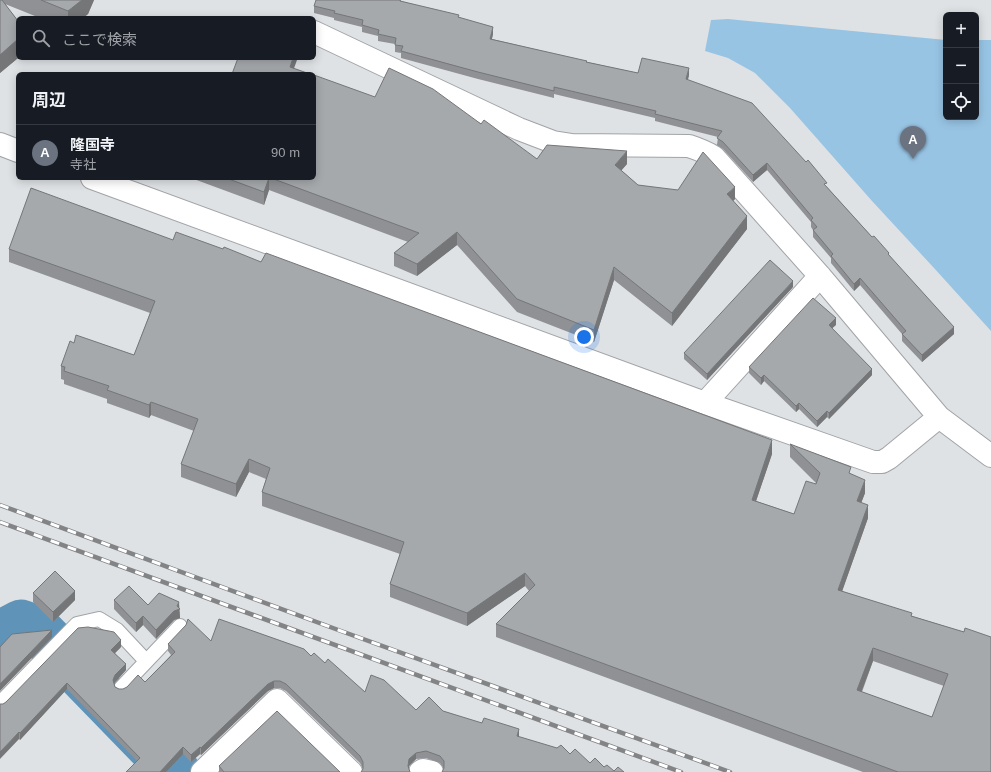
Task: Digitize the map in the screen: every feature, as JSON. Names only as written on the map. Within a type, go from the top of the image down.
[{"type":"street","points":[[316,33],[519,129],[553,142],[590,146],[689,146],[699,149],[714,157],[820,276],[939,417],[991,456]]},
{"type":"street","points":[[0,144],[16,150]]},
{"type":"street","points":[[97,180],[705,403],[873,462],[882,462],[890,458],[939,417]]},
{"type":"street","points":[[705,403],[820,276]]},
{"type":"street","points":[[202,772],[277,700],[351,772]]},
{"type":"street","points":[[420,772],[423,770],[432,772]]},
{"type":"lane","points":[[1,702],[45,658],[76,624],[99,620],[117,630],[146,661]]},
{"type":"lane","points":[[122,688],[180,626]]},
{"type":"shaded area","points":[[728,19],[943,40],[943,120],[979,120],[979,40],[991,40],[991,331],[872,201],[790,108],[755,73],[728,58],[705,51],[711,20]]},
{"type":"building","points":[[0,0],[2,0],[16,18],[16,41],[0,55]]},
{"type":"building","points":[[41,0],[82,0],[68,11]]},
{"type":"building","points":[[316,0],[400,0],[459,15],[458,17],[493,27],[490,39],[587,61],[586,62],[638,73],[642,58],[689,68],[686,79],[752,103],[806,162],[808,160],[827,183],[824,184],[872,237],[874,236],[889,253],[888,254],[954,327],[922,355],[902,334],[906,331],[860,278],[854,284],[831,256],[833,254],[813,230],[817,227],[811,220],[813,218],[767,163],[753,175],[723,142],[717,138],[722,131],[655,114],[656,111],[554,87],[554,91],[401,51],[403,46],[395,45],[396,38],[378,34],[379,30],[362,25],[363,20],[334,13],[335,11],[314,6]]},
{"type":"building","points":[[237,60],[292,60],[290,67],[304,72],[233,72]]},
{"type":"building","points":[[389,68],[433,89],[481,124],[484,120],[537,159],[547,145],[627,151],[615,165],[638,185],[678,190],[703,152],[735,187],[727,194],[747,216],[672,313],[614,267],[594,330],[517,299],[457,232],[417,264],[394,253],[419,233],[276,180],[316,180],[316,76],[375,97]]},
{"type":"building","points":[[231,180],[268,180],[264,192]]},
{"type":"building","points":[[31,188],[173,240],[176,232],[223,249],[224,247],[261,262],[266,253],[772,440],[752,500],[794,514],[806,481],[816,484],[820,473],[790,444],[851,467],[849,473],[865,480],[857,501],[868,505],[838,590],[912,613],[911,616],[964,632],[965,628],[991,637],[991,772],[898,772],[496,624],[535,585],[525,573],[467,613],[390,584],[404,542],[262,492],[270,468],[249,459],[236,484],[181,464],[198,419],[151,402],[149,405],[107,390],[109,386],[64,371],[65,367],[61,366],[70,341],[74,343],[76,335],[134,355],[155,301],[9,249]],"holes":[[[873,648],[948,674],[932,717],[857,690]]]},
{"type":"building","points":[[770,260],[793,281],[707,374],[684,353]]},
{"type":"building","points":[[813,298],[836,318],[829,325],[872,369],[829,413],[827,411],[817,421],[799,403],[796,406],[764,375],[761,378],[749,367]]},
{"type":"building","points":[[55,571],[75,591],[53,612],[33,593]]},
{"type":"building","points":[[129,586],[148,605],[159,593],[179,602],[177,606],[180,609],[174,611],[156,630],[143,616],[136,623],[114,600]]},
{"type":"building","points":[[188,619],[211,641],[219,619],[304,649],[311,656],[314,653],[325,663],[328,659],[365,692],[371,675],[384,680],[416,710],[429,697],[443,711],[482,723],[484,718],[519,729],[517,736],[557,748],[561,745],[570,754],[575,749],[590,763],[595,758],[604,767],[607,765],[614,771],[618,767],[624,772],[442,772],[444,768],[444,761],[440,756],[426,751],[416,753],[409,759],[408,766],[410,772],[361,772],[363,769],[363,762],[360,756],[286,684],[280,681],[274,681],[268,684],[201,748],[200,747],[191,755],[183,747],[160,772],[126,772],[140,758],[67,683],[0,752],[0,704],[6,702],[78,628],[88,627],[114,632],[121,640],[111,650],[126,664],[115,675],[113,680],[115,687],[123,689],[127,687],[138,675],[145,682],[175,652],[168,644],[186,625]]},
{"type":"building","points":[[52,630],[0,684],[0,647],[12,634]]},
{"type":"building","points":[[277,711],[340,772],[224,772],[219,766]]},
{"type":"waterway","points":[[0,637],[21,624],[38,630],[176,772]]},
{"type":"railway","points":[[0,505],[341,631],[730,772]]},
{"type":"railway","points":[[0,522],[681,772]]},
{"type":"place","name":"隆国寺","points":[[913,159]]}]
